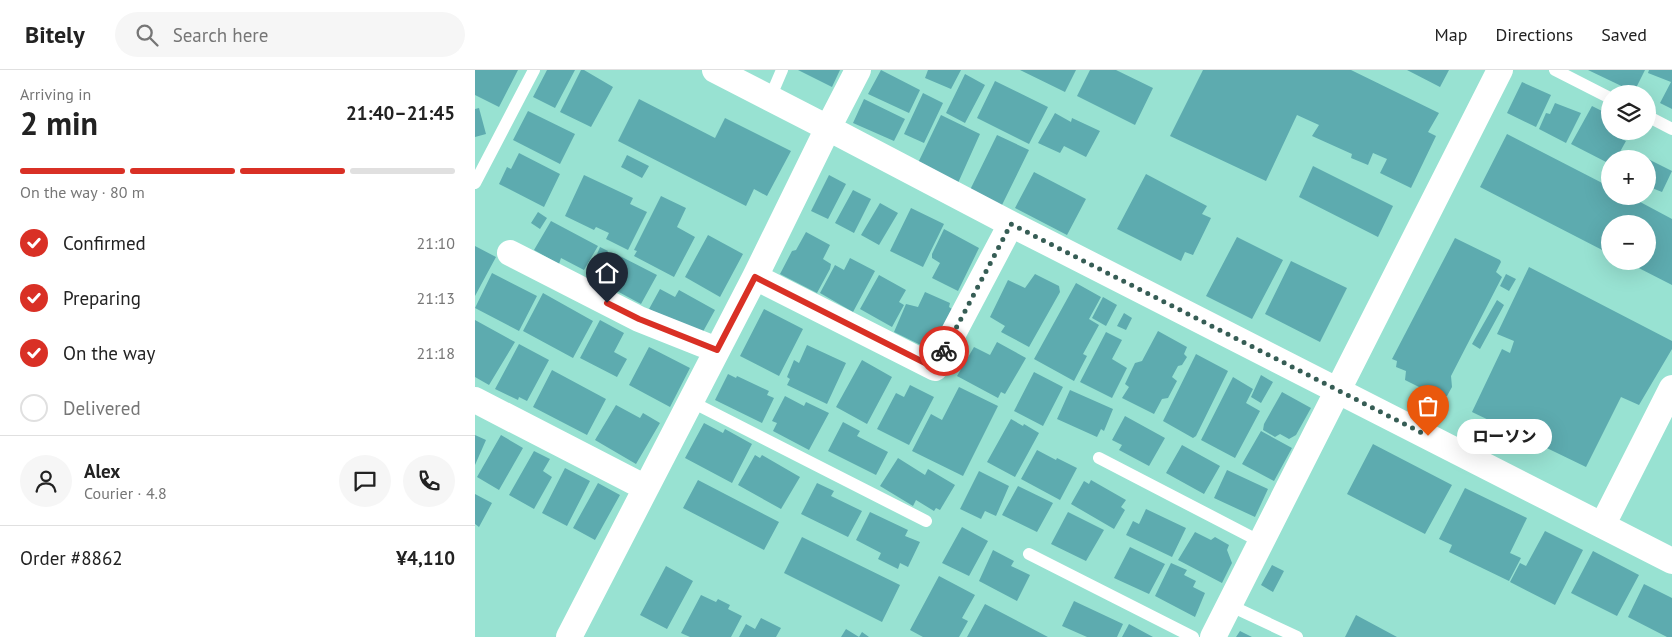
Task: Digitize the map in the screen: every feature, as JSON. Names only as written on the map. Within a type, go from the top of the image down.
[{"type":"street","points":[[715,70],[1011,224],[1603,524],[1672,561]]},
{"type":"street","points":[[569,637],[755,277],[858,70]]},
{"type":"street","points":[[1213,637],[1500,70]]},
{"type":"street","points":[[755,277],[935,368],[1011,224]]},
{"type":"street","points":[[510,253],[639,319],[717,350]]},
{"type":"street","points":[[1603,524],[1672,388]]},
{"type":"street","points":[[475,400],[646,488]]},
{"type":"lane","points":[[475,182],[534,70]]},
{"type":"lane","points":[[770,98],[782,70]]},
{"type":"lane","points":[[1555,70],[1601,93]]},
{"type":"lane","points":[[1656,121],[1672,129]]},
{"type":"lane","points":[[691,401],[926,521]]},
{"type":"lane","points":[[1099,458],[1261,542]]},
{"type":"lane","points":[[1029,554],[1193,637]]},
{"type":"lane","points":[[1229,605],[1297,637]]},
{"type":"building","points":[[475,70],[518,70],[499,107],[475,95]]},
{"type":"building","points":[[547,70],[575,70],[555,108],[533,97]]},
{"type":"building","points":[[581,70],[613,87],[591,127],[560,112]]},
{"type":"building","points":[[798,70],[840,70],[832,87]]},
{"type":"building","points":[[881,70],[920,90],[909,113],[868,94]]},
{"type":"building","points":[[928,70],[961,70],[951,89],[925,78]]},
{"type":"building","points":[[1020,70],[1076,70],[1065,92]]},
{"type":"building","points":[[1090,70],[1116,70],[1153,88],[1135,125],[1077,96]]},
{"type":"building","points":[[1203,70],[1351,70],[1439,113],[1428,132],[1436,136],[1411,188],[1380,173],[1387,159],[1373,153],[1368,165],[1351,158],[1352,154],[1312,136],[1319,125],[1297,115],[1266,181],[1170,136]]},
{"type":"building","points":[[1407,70],[1449,70],[1440,87]]},
{"type":"building","points":[[1588,70],[1645,70],[1638,85],[1619,85]]},
{"type":"building","points":[[1649,70],[1672,70],[1672,109],[1660,103],[1671,82],[1648,73]]},
{"type":"building","points":[[965,74],[985,85],[965,123],[946,113]]},
{"type":"building","points":[[995,81],[1048,107],[1029,144],[977,118]]},
{"type":"building","points":[[1522,82],[1551,95],[1536,127],[1507,113]]},
{"type":"building","points":[[923,93],[943,103],[924,143],[904,134]]},
{"type":"building","points":[[639,99],[715,138],[725,118],[791,151],[767,196],[754,189],[746,206],[618,141]]},
{"type":"building","points":[[864,99],[905,119],[894,141],[853,123]]},
{"type":"building","points":[[1555,103],[1581,113],[1566,143],[1539,129],[1546,113],[1550,114]]},
{"type":"building","points":[[1592,106],[1601,110],[1601,140],[1626,141],[1621,150],[1601,150],[1601,159],[1571,144]]},
{"type":"building","points":[[479,108],[486,134],[475,137],[475,109]]},
{"type":"building","points":[[528,111],[575,134],[560,164],[513,140]]},
{"type":"building","points":[[1055,113],[1071,122],[1072,118],[1100,131],[1086,157],[1064,146],[1060,153],[1038,143]]},
{"type":"building","points":[[941,115],[980,134],[958,183],[917,165]]},
{"type":"building","points":[[1507,134],[1601,182],[1601,205],[1646,205],[1672,219],[1672,285],[1643,270],[1656,270],[1656,215],[1601,215],[1601,249],[1480,187]]},
{"type":"building","points":[[997,135],[1029,150],[1001,207],[969,192]]},
{"type":"building","points":[[519,153],[560,174],[544,207],[499,184],[507,167],[511,169]]},
{"type":"building","points":[[627,155],[649,166],[642,178],[621,167]]},
{"type":"building","points":[[1656,163],[1672,171],[1662,192],[1656,190]]},
{"type":"building","points":[[1313,166],[1393,206],[1378,237],[1299,197]]},
{"type":"building","points":[[1034,172],[1086,199],[1067,235],[1015,208]]},
{"type":"building","points":[[1146,174],[1207,206],[1202,214],[1211,218],[1193,255],[1185,252],[1181,261],[1117,229]]},
{"type":"building","points":[[584,175],[633,198],[630,204],[647,212],[628,250],[606,239],[609,233],[596,227],[594,230],[565,216]]},
{"type":"building","points":[[829,175],[846,184],[828,219],[811,211]]},
{"type":"building","points":[[853,190],[871,199],[854,233],[835,223]]},
{"type":"building","points":[[661,196],[686,208],[677,227],[695,237],[674,277],[634,256],[637,251],[634,250]]},
{"type":"building","points":[[880,203],[898,213],[879,245],[861,235]]},
{"type":"building","points":[[911,208],[944,224],[923,267],[890,251]]},
{"type":"building","points":[[538,212],[547,218],[540,229],[531,223]]},
{"type":"building","points":[[551,221],[598,246],[584,270],[561,258],[559,264],[534,250]]},
{"type":"building","points":[[944,229],[979,248],[958,291],[932,278],[940,263],[932,258],[932,254]]},
{"type":"building","points":[[806,232],[830,245],[823,259],[831,264],[830,269],[817,293],[780,274],[792,251],[796,250]]},
{"type":"building","points":[[708,235],[743,254],[720,297],[685,277]]},
{"type":"building","points":[[1237,237],[1283,260],[1252,319],[1206,296]]},
{"type":"building","points":[[1455,238],[1500,260],[1501,262],[1496,272],[1502,277],[1451,376],[1452,387],[1447,396],[1439,397],[1405,380],[1406,371],[1396,367],[1397,361],[1392,359]]},
{"type":"building","points":[[475,246],[496,257],[475,296]]},
{"type":"building","points":[[600,247],[608,251],[604,258],[597,254]]},
{"type":"building","points":[[616,254],[657,275],[641,304],[602,283]]},
{"type":"building","points":[[850,258],[875,271],[853,312],[820,293],[835,265],[844,270]]},
{"type":"building","points":[[1291,261],[1347,288],[1320,342],[1265,314]]},
{"type":"building","points":[[1529,267],[1672,341],[1672,349],[1639,405],[1621,397],[1586,467],[1472,412],[1502,349],[1510,353],[1514,341],[1497,334]]},
{"type":"building","points":[[492,273],[537,296],[519,331],[475,308]]},
{"type":"building","points":[[1035,274],[1059,286],[1060,292],[1029,347],[1001,332],[1005,326],[990,317],[1008,280],[1025,288]]},
{"type":"building","points":[[1506,274],[1516,279],[1509,291],[1500,286]]},
{"type":"building","points":[[879,275],[906,290],[899,302],[904,305],[892,327],[860,309]]},
{"type":"building","points":[[1076,283],[1101,297],[1089,319],[1099,325],[1083,354],[1087,356],[1074,381],[1034,359]]},
{"type":"building","points":[[660,289],[675,297],[679,290],[715,310],[700,337],[649,309]]},
{"type":"building","points":[[925,292],[950,303],[949,307],[955,311],[931,350],[894,332],[906,304],[918,307]]},
{"type":"building","points":[[543,293],[593,321],[573,358],[523,331]]},
{"type":"building","points":[[1103,297],[1117,305],[1106,326],[1092,318]]},
{"type":"building","points":[[1497,300],[1504,305],[1480,349],[1472,344]]},
{"type":"building","points":[[764,309],[803,329],[779,376],[740,356]]},
{"type":"building","points":[[1124,313],[1132,318],[1126,330],[1117,326]]},
{"type":"building","points":[[475,320],[515,342],[489,385],[475,377]]},
{"type":"building","points":[[600,320],[624,333],[614,352],[627,359],[617,377],[580,358]]},
{"type":"building","points":[[1158,331],[1187,347],[1184,354],[1187,357],[1182,365],[1178,366],[1172,377],[1177,381],[1168,398],[1162,399],[1154,414],[1122,398],[1129,387],[1125,384],[1135,363],[1142,361]]},
{"type":"building","points":[[1106,332],[1122,340],[1112,359],[1127,368],[1112,398],[1080,382]]},
{"type":"building","points":[[997,342],[1026,358],[1005,394],[1001,392],[998,398],[957,376],[974,347],[990,355]]},
{"type":"building","points":[[519,344],[549,360],[527,401],[519,397],[518,400],[495,389]]},
{"type":"building","points":[[807,345],[846,363],[827,404],[787,385],[790,379],[787,377],[794,360],[799,363]]},
{"type":"building","points":[[649,347],[690,368],[670,407],[629,385]]},
{"type":"building","points":[[1196,354],[1228,371],[1196,436],[1193,438],[1163,421]]},
{"type":"building","points":[[862,360],[892,377],[867,424],[836,407]]},
{"type":"building","points":[[552,370],[606,399],[587,435],[533,407]]},
{"type":"building","points":[[1034,372],[1063,387],[1043,426],[1014,411]]},
{"type":"building","points":[[728,374],[736,378],[737,376],[769,391],[767,395],[774,398],[762,423],[715,400]]},
{"type":"building","points":[[1261,375],[1273,382],[1261,403],[1251,397]]},
{"type":"building","points":[[1233,377],[1253,389],[1246,403],[1260,411],[1235,458],[1201,440]]},
{"type":"building","points":[[910,385],[934,397],[909,445],[877,429],[896,393],[904,397]]},
{"type":"building","points":[[959,387],[998,406],[963,476],[912,451],[931,414],[942,420]]},
{"type":"building","points":[[1070,390],[1113,409],[1104,431],[1101,429],[1097,437],[1057,419]]},
{"type":"building","points":[[1282,392],[1311,408],[1296,435],[1289,439],[1280,434],[1275,437],[1263,430],[1264,424]]},
{"type":"building","points":[[785,396],[804,406],[806,402],[829,413],[809,450],[773,431],[777,423],[772,421]]},
{"type":"building","points":[[616,405],[640,418],[643,413],[660,423],[636,464],[595,440]]},
{"type":"building","points":[[1125,416],[1165,438],[1149,466],[1119,450],[1122,445],[1112,440]]},
{"type":"building","points":[[1011,419],[1039,433],[1015,477],[987,462]]},
{"type":"building","points":[[843,422],[860,431],[857,436],[888,452],[876,475],[828,451]]},
{"type":"building","points":[[704,423],[723,433],[725,429],[752,444],[732,483],[685,458]]},
{"type":"building","points":[[1261,431],[1292,448],[1274,481],[1242,464]]},
{"type":"building","points":[[475,435],[486,440],[475,465]]},
{"type":"building","points":[[501,435],[523,448],[499,490],[477,477]]},
{"type":"building","points":[[1373,444],[1452,485],[1425,534],[1347,494]]},
{"type":"building","points":[[1182,445],[1220,466],[1204,494],[1166,473]]},
{"type":"building","points":[[1037,450],[1077,468],[1060,500],[1021,479]]},
{"type":"building","points":[[534,451],[550,459],[543,471],[552,477],[534,509],[509,495]]},
{"type":"building","points":[[755,455],[760,458],[762,455],[800,477],[781,509],[738,485]]},
{"type":"building","points":[[898,458],[925,475],[928,469],[955,485],[940,510],[936,508],[934,511],[916,500],[913,506],[880,486]]},
{"type":"building","points":[[565,468],[590,481],[567,526],[542,513]]},
{"type":"building","points":[[1227,470],[1268,489],[1255,517],[1214,498]]},
{"type":"building","points":[[979,471],[1009,486],[996,516],[985,511],[981,519],[960,509]]},
{"type":"building","points":[[698,480],[779,522],[764,550],[683,508]]},
{"type":"building","points":[[1091,480],[1126,500],[1121,507],[1125,510],[1114,529],[1071,504],[1084,481],[1089,484]]},
{"type":"building","points":[[598,483],[620,495],[595,540],[573,528]]},
{"type":"building","points":[[817,483],[834,491],[831,496],[862,511],[848,537],[801,514]]},
{"type":"building","points":[[1018,486],[1053,503],[1037,532],[1002,515]]},
{"type":"building","points":[[1465,488],[1527,518],[1510,553],[1521,558],[1509,581],[1449,552],[1452,545],[1439,539]]},
{"type":"building","points":[[475,494],[492,503],[479,527],[475,524]]},
{"type":"building","points":[[1146,509],[1186,528],[1172,557],[1126,535],[1133,521],[1139,524]]},
{"type":"building","points":[[870,512],[908,530],[905,536],[920,542],[908,567],[900,563],[898,569],[878,559],[881,553],[856,540]]},
{"type":"building","points":[[1068,512],[1104,530],[1086,561],[1051,544]]},
{"type":"building","points":[[962,527],[988,541],[969,576],[942,563]]},
{"type":"building","points":[[1545,531],[1583,550],[1555,605],[1510,582],[1520,563],[1526,566]]},
{"type":"building","points":[[1195,532],[1211,540],[1215,537],[1229,545],[1227,550],[1232,563],[1222,583],[1178,560]]},
{"type":"building","points":[[802,537],[900,585],[882,622],[784,573]]},
{"type":"building","points":[[1130,547],[1165,564],[1149,594],[1114,578]]},
{"type":"building","points":[[993,550],[1014,561],[1011,566],[1030,575],[1017,601],[979,581]]},
{"type":"building","points":[[1593,551],[1639,575],[1617,616],[1571,593]]},
{"type":"building","points":[[1171,563],[1187,570],[1184,575],[1196,581],[1193,587],[1205,593],[1195,617],[1155,596]]},
{"type":"building","points":[[1272,565],[1284,571],[1273,592],[1261,585]]},
{"type":"building","points":[[666,566],[693,581],[667,629],[640,615]]},
{"type":"building","points":[[939,576],[975,595],[962,618],[968,621],[959,637],[923,637],[910,630]]},
{"type":"building","points":[[1644,584],[1672,598],[1672,637],[1667,637],[1628,617]]},
{"type":"building","points":[[701,595],[716,602],[718,599],[730,605],[728,609],[742,616],[731,637],[690,637],[681,633]]},
{"type":"building","points":[[1074,601],[1123,624],[1117,637],[1087,637],[1062,626]]},
{"type":"building","points":[[985,604],[1048,637],[967,637]]},
{"type":"building","points":[[1356,615],[1397,637],[1345,637]]},
{"type":"building","points":[[761,618],[781,628],[776,637],[739,637],[746,624],[755,629]]},
{"type":"building","points":[[1129,624],[1153,637],[1122,637]]},
{"type":"building","points":[[846,629],[859,637],[841,637]]},
{"type":"building","points":[[1240,631],[1252,637],[1236,637]]},
{"type":"building","points":[[862,632],[869,637],[859,637]]},
{"type":"way so far","points":[[944,351],[1011,224],[1428,436]]},
{"type":"place","name":"ローソン","points":[[1428,436]]},
{"type":"route","points":[[607,303],[639,319],[717,350],[755,277],[935,368],[944,351]]}]
